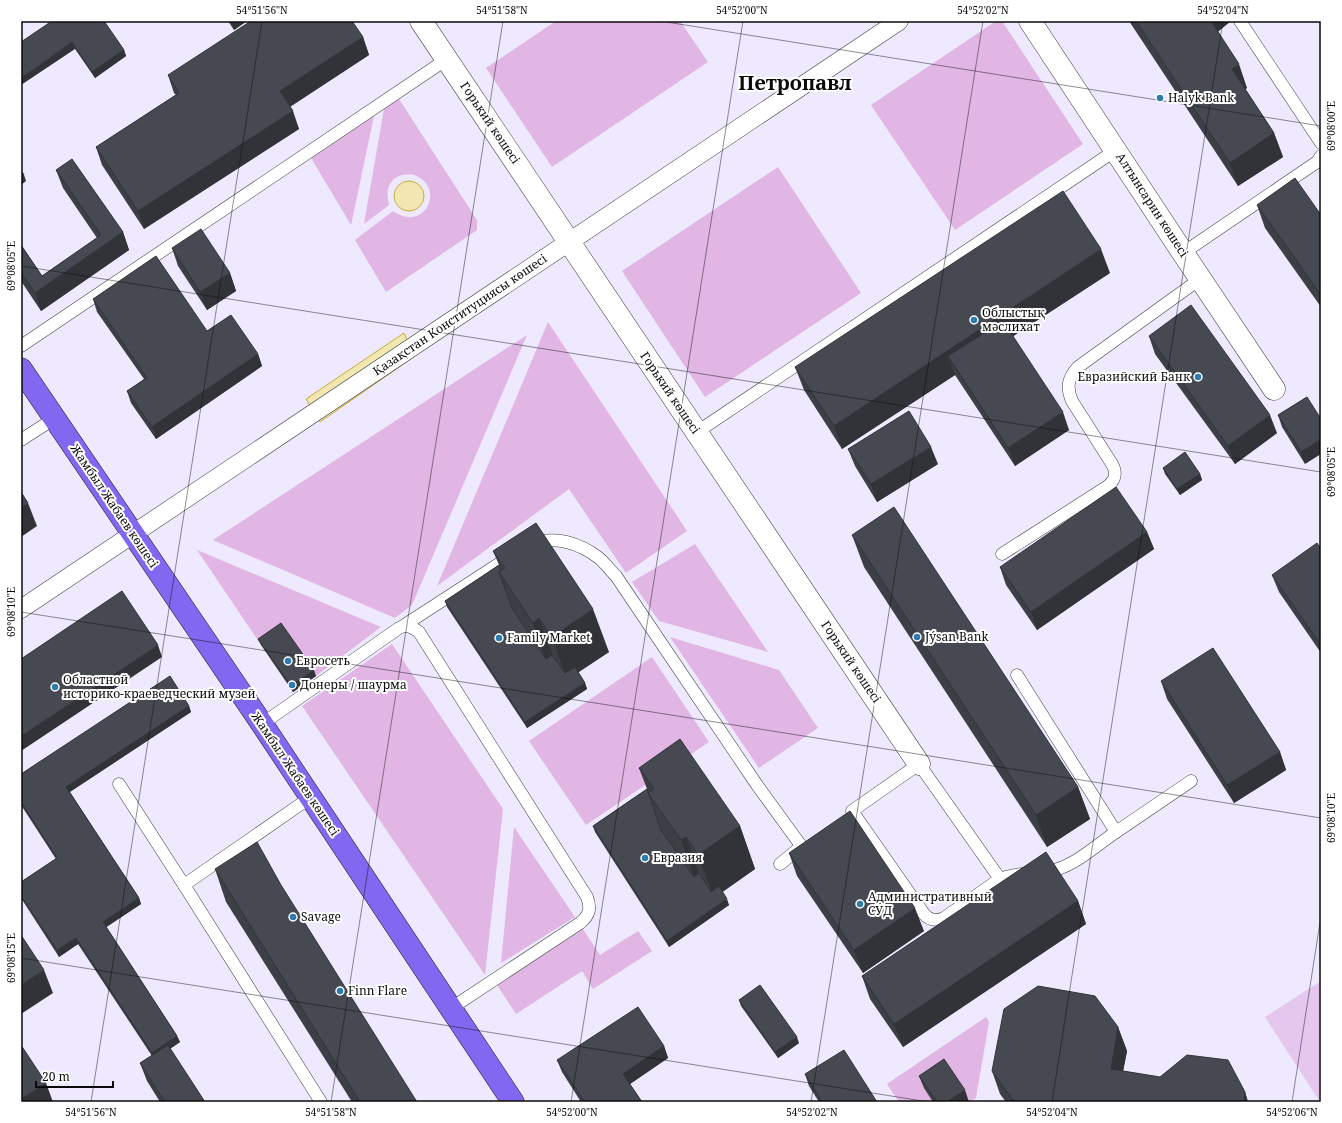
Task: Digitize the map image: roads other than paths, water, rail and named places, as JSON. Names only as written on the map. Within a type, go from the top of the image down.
[{"type":"main road","name":"Жамбыл Жабаев көшесі","points":[[21,369],[311,797],[513,1102]]},
{"type":"street","name":"Горький көшесі","points":[[421,21],[919,764]]},
{"type":"street","name":"Қазақстан Конституциясы көшесі","points":[[21,609],[899,21]]},
{"type":"street","name":"Алтынсарин көшесі","points":[[1030,21],[1200,279],[1274,388]]},
{"type":"lane","points":[[1240,21],[1321,143]]},
{"type":"lane","points":[[21,346],[447,59]]},
{"type":"lane","points":[[697,432],[1116,150]]},
{"type":"lane","points":[[1183,253],[1317,162],[1321,156]]},
{"type":"lane","points":[[1002,554],[1108,486],[1113,481],[1115,476],[1115,470],[1112,464],[1072,401],[1069,392],[1071,374],[1078,367],[1200,279]]},
{"type":"lane","points":[[21,440],[55,418]]},
{"type":"lane","points":[[262,724],[403,626],[519,551],[538,542],[561,540],[582,547],[600,559],[623,586],[757,785],[802,847]]},
{"type":"lane","points":[[403,626],[409,626],[419,632],[590,904],[590,911],[586,918],[580,923],[450,1009]]},
{"type":"lane","points":[[1017,675],[1116,832]]},
{"type":"lane","points":[[840,820],[919,764],[1000,879]]},
{"type":"lane","points":[[852,811],[927,918],[933,920],[944,918],[1000,879],[1012,875],[1050,870],[1064,866],[1191,781]]},
{"type":"lane","points":[[118,784],[184,885],[320,1102]]},
{"type":"lane","points":[[184,885],[311,797]]},
{"type":"lane","points":[[780,864],[814,838]]},
{"type":"place","name":"Halyk Bank","points":[[1160,98]]},
{"type":"place","name":"Облыстық мәслихат","points":[[974,320]]},
{"type":"place","name":"Евразийский Банк","points":[[1198,377]]},
{"type":"place","name":"Jýsan Bank","points":[[917,637]]},
{"type":"place","name":"Family Мarket","points":[[499,638]]},
{"type":"place","name":"Евросеть","points":[[288,661]]},
{"type":"place","name":"Донеры / шаурма","points":[[292,685]]},
{"type":"place","name":"Oбластной историко-краеведческий музей","points":[[55,687]]},
{"type":"place","name":"Евразия","points":[[645,858]]},
{"type":"place","name":"Административный СУД","points":[[860,904]]},
{"type":"place","name":"Savage","points":[[293,917]]},
{"type":"place","name":"Finn Flare","points":[[340,991]]},
{"type":"district","name":"Петропавл","points":[[795,83]]}]
